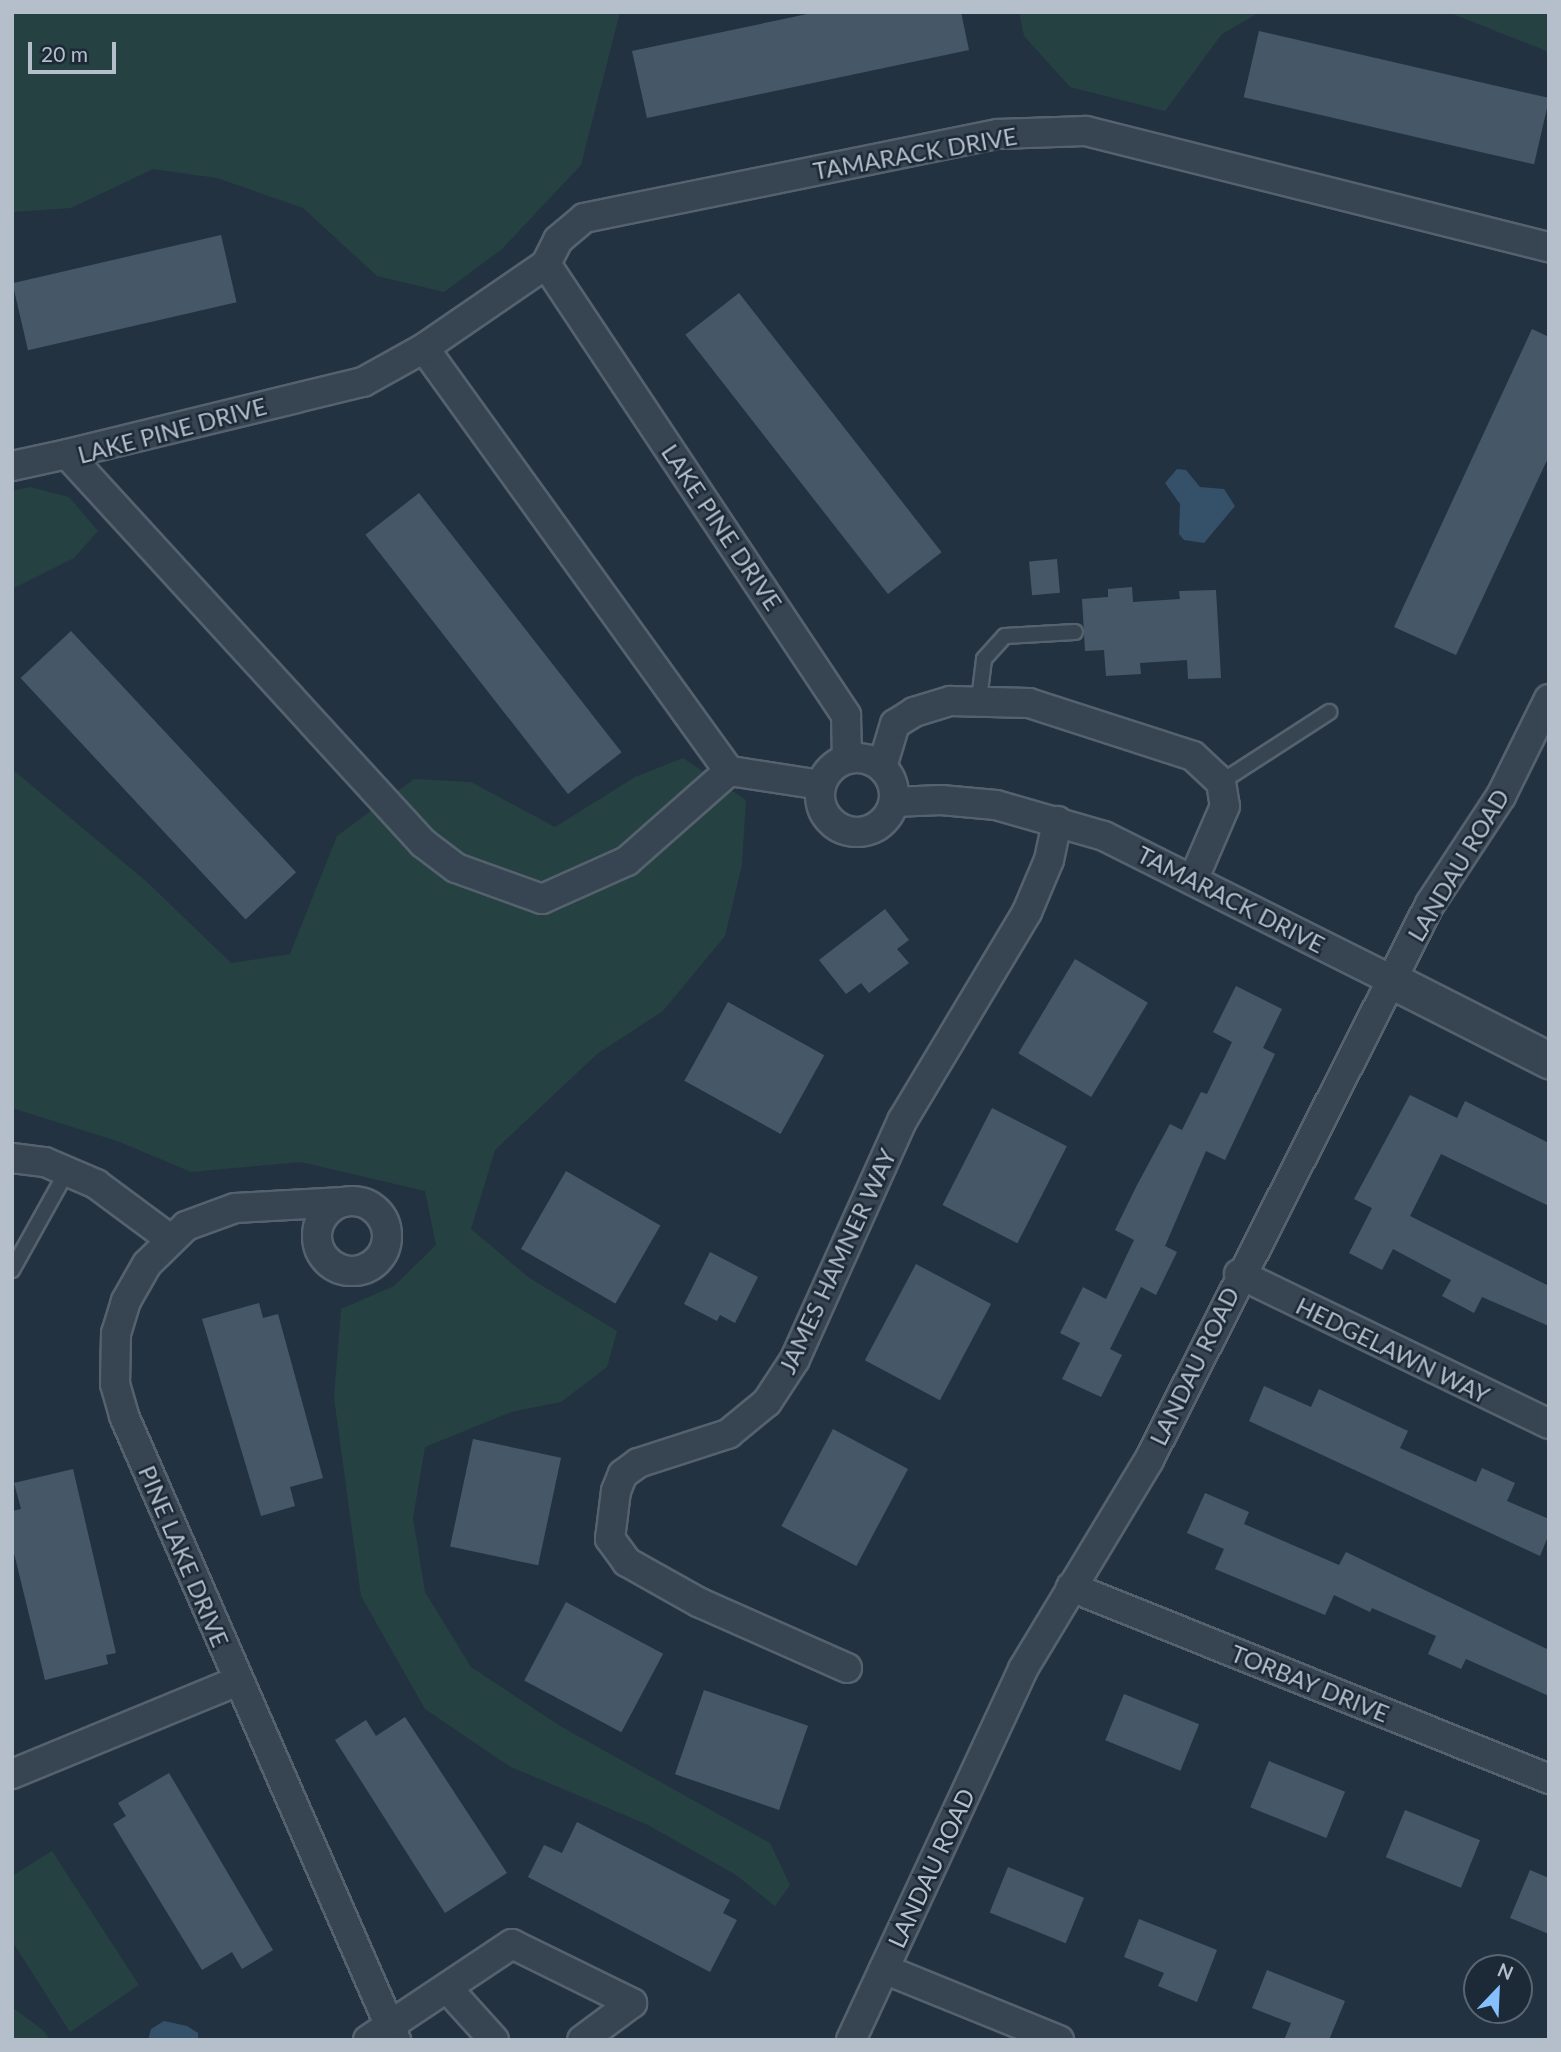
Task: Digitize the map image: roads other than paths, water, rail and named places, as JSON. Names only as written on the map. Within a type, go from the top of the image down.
[{"type":"street","name":"TAMARACK DRIVE","points":[[546,264],[558,240],[584,218],[998,134],[1086,131],[1549,247]]},
{"type":"street","name":"LAKE PINE DRIVE","points":[[729,771],[627,861],[542,899],[456,868],[423,843],[66,454],[363,382],[424,348],[546,264],[846,715],[846,759]]},
{"type":"street","points":[[424,348],[729,771],[821,785]]},
{"type":"street","points":[[12,466],[66,454]]},
{"type":"street","name":"LANDAU ROAD","points":[[851,2040],[1023,1669],[1149,1460],[1239,1274],[1393,981],[1430,904],[1501,796],[1549,699]]},
{"type":"street","points":[[882,767],[895,724],[914,712],[950,701],[1029,703],[1073,714],[1193,757],[1221,782],[1225,806],[1194,878]]},
{"type":"street","points":[[859,757],[882,767],[890,777],[894,802],[890,814],[872,830],[849,832],[837,827],[822,809],[821,785],[826,773],[846,759],[859,757]]},
{"type":"street","name":"TAMARACK DRIVE","points":[[894,802],[941,800],[996,805],[1104,836],[1194,878],[1549,1059]]},
{"type":"street","name":"JAMES HAMNER WAY","points":[[847,1668],[700,1603],[627,1562],[610,1539],[616,1491],[622,1474],[638,1463],[728,1434],[767,1402],[795,1359],[902,1121],[1027,912],[1049,860],[1057,821]]},
{"type":"street","points":[[12,1158],[45,1162],[117,1197],[170,1239]]},
{"type":"street","name":"PINE LAKE DRIVE","points":[[342,1202],[235,1208],[209,1214],[170,1239],[147,1264],[126,1301],[116,1333],[115,1384],[124,1416],[238,1681],[384,2035]]},
{"type":"street","name":"HEDGELAWN WAY","points":[[1239,1274],[1549,1424]]},
{"type":"street","name":"TORBAY DRIVE","points":[[1071,1587],[1549,1779]]},
{"type":"street","points":[[12,1773],[238,1681]]},
{"type":"street","points":[[384,2035],[512,1944],[632,2003],[582,2040]]},
{"type":"street","points":[[884,1969],[1059,2040]]},
{"type":"street","points":[[447,1988],[494,2040]]},
{"type":"lane","points":[[979,700],[984,659],[1005,636],[1074,632]]},
{"type":"lane","points":[[1221,782],[1329,712]]},
{"type":"lane","points":[[12,1270],[66,1173]]},
{"type":"water","points":[[1177,469],[1186,470],[1200,487],[1224,489],[1235,506],[1204,543],[1184,540],[1179,534],[1180,504],[1165,483]]},
{"type":"water","points":[[164,2021],[187,2026],[198,2033],[198,2040],[148,2040],[151,2029]]}]
